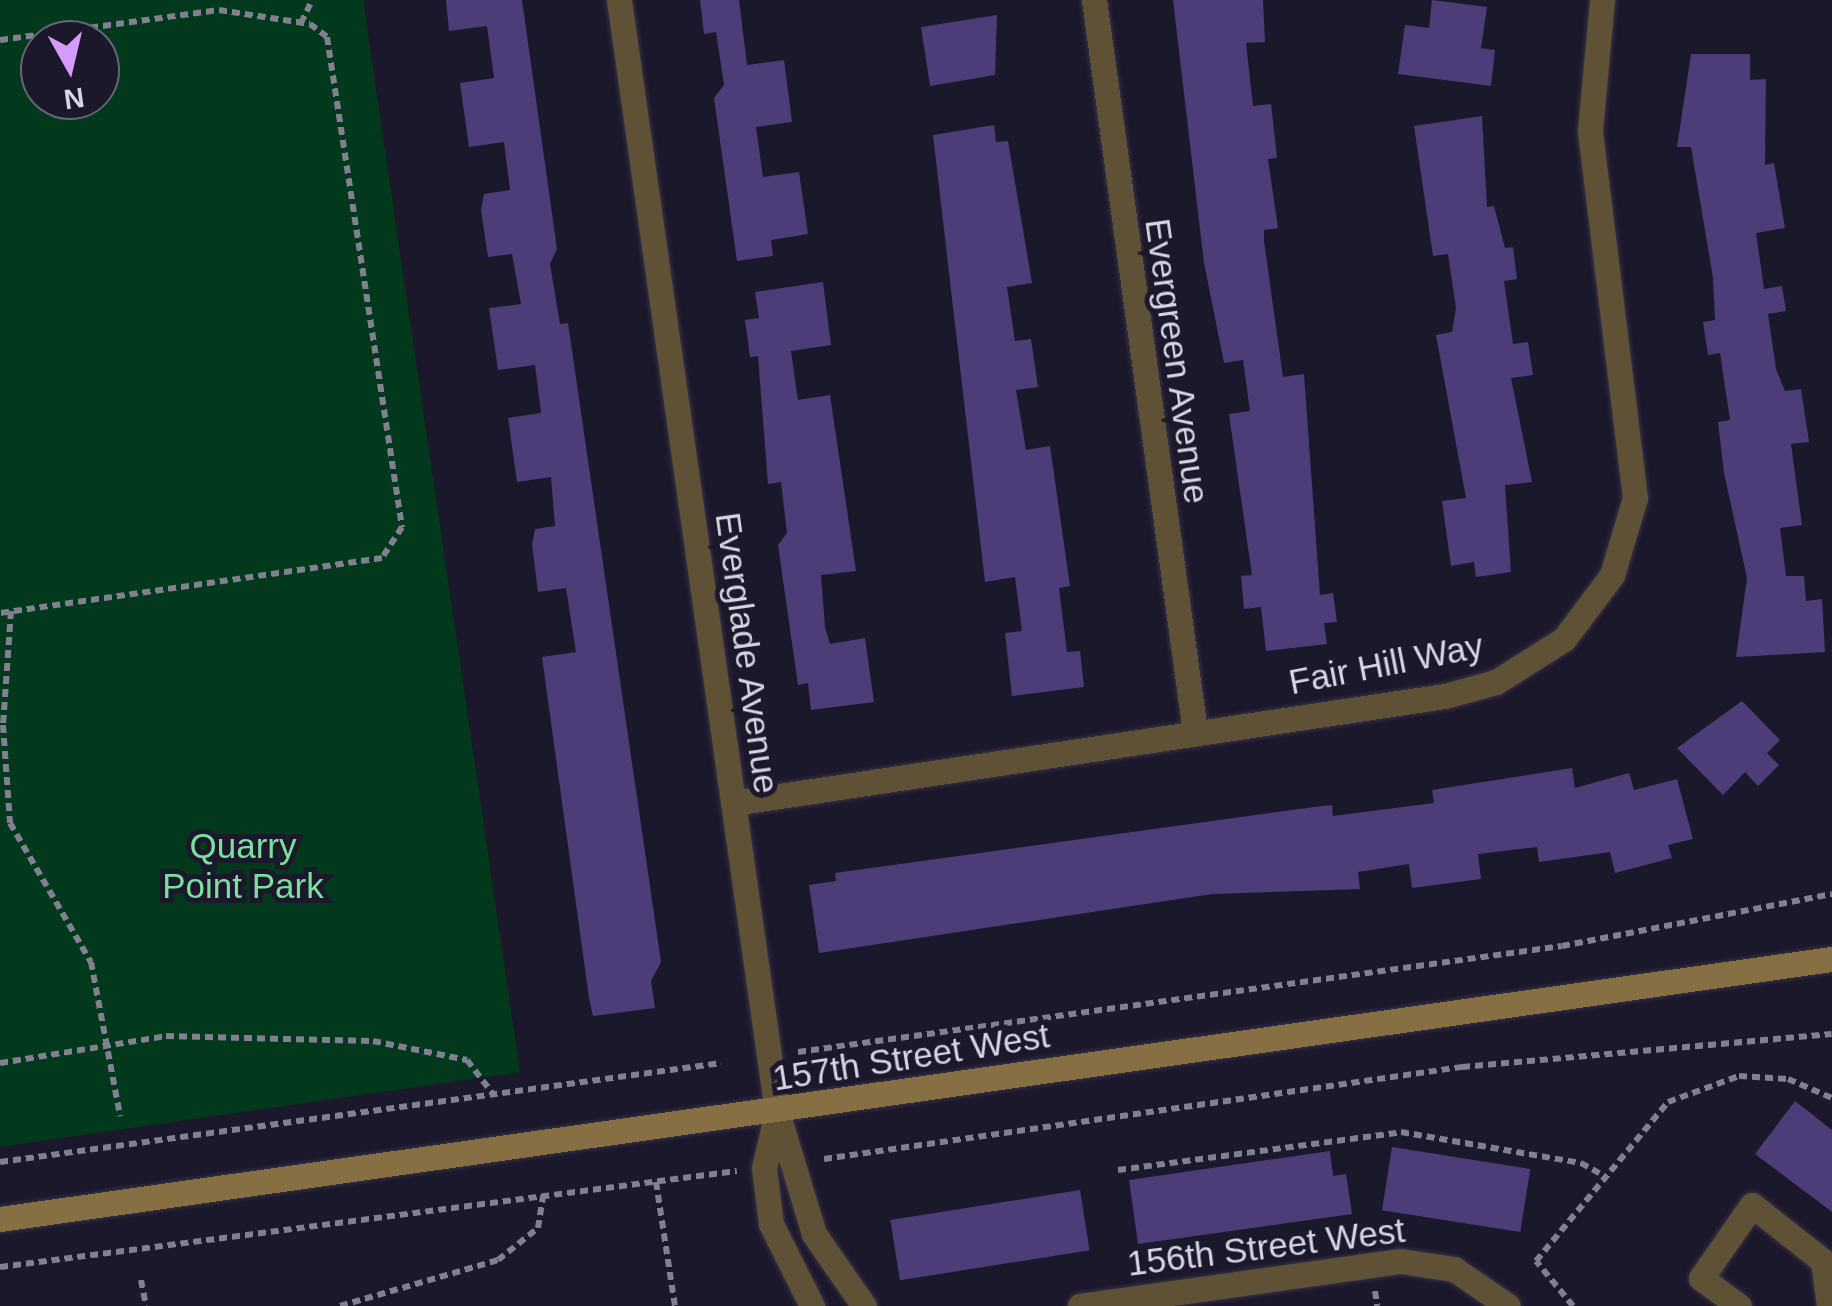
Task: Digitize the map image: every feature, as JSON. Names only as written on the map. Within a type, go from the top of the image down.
[{"type":"street","name":"Everglade Avenue","points":[[619,0],[777,1112],[764,1168],[771,1224],[812,1306]]},
{"type":"street","name":"Evergreen Avenue","points":[[1094,0],[1195,732]]},
{"type":"street","name":"Fair Hill Way","points":[[732,803],[1471,691],[1543,656],[1599,599],[1623,551],[1636,472],[1590,130],[1602,0]]},
{"type":"street","name":"157th Street West","points":[[0,1219],[1832,960]]},
{"type":"street","points":[[777,1112],[812,1161],[814,1234],[864,1306]]},
{"type":"street","points":[[1739,1306],[1702,1278],[1752,1204],[1822,1262],[1830,1306]]},
{"type":"street","name":"156th Street West","points":[[1080,1306],[1401,1260],[1454,1270],[1508,1306]]},
{"type":"path","points":[[301,22],[312,0]]},
{"type":"path","points":[[0,40],[219,10],[301,22],[327,38],[402,527],[382,558],[0,613]]},
{"type":"path","points":[[11,611],[3,726],[10,823],[91,962],[110,1042],[120,1116]]},
{"type":"path","points":[[798,1052],[1562,946],[1832,894]]},
{"type":"path","points":[[0,1064],[110,1042],[238,1033],[411,1046],[467,1060],[494,1094]]},
{"type":"path","points":[[812,1161],[1462,1067],[1832,1034]]},
{"type":"path","points":[[0,1162],[721,1063]]},
{"type":"path","points":[[1573,1306],[1536,1261],[1648,1119],[1714,1080],[1788,1079],[1832,1098]]},
{"type":"path","points":[[1118,1170],[1401,1132],[1581,1163],[1603,1175]]},
{"type":"path","points":[[0,1267],[739,1170]]},
{"type":"path","points":[[656,1182],[674,1306]]},
{"type":"path","points":[[340,1306],[498,1260],[538,1228],[543,1195]]},
{"type":"path","points":[[141,1280],[146,1306]]},
{"type":"green space","name":"Quarry Point Park","points":[[0,0],[363,0],[520,1072],[0,1147]]},
{"type":"building","points":[[446,0],[522,0],[557,249],[550,264],[560,324],[568,323],[661,962],[651,981],[655,1008],[593,1016],[589,998],[542,657],[576,652],[566,588],[538,592],[532,544],[535,529],[555,526],[551,477],[517,482],[508,418],[541,413],[535,365],[498,370],[489,308],[521,304],[512,254],[488,257],[481,210],[484,194],[510,190],[504,142],[469,147],[460,83],[494,78],[487,26],[449,31]]},
{"type":"building","points":[[700,0],[739,0],[747,65],[784,60],[792,122],[756,127],[763,177],[799,172],[808,234],[771,240],[773,256],[737,261],[714,98],[724,85],[716,32],[704,34]]},
{"type":"building","points":[[1173,0],[1263,0],[1265,42],[1246,43],[1253,106],[1271,104],[1277,158],[1268,159],[1278,228],[1264,230],[1264,241],[1283,377],[1304,374],[1320,595],[1333,593],[1337,622],[1324,623],[1327,644],[1266,651],[1261,607],[1244,609],[1241,576],[1252,575],[1229,414],[1250,411],[1243,360],[1224,363],[1204,263]]},
{"type":"building","points":[[1432,0],[1487,7],[1481,48],[1495,50],[1491,86],[1398,74],[1405,25],[1429,28]]},
{"type":"building","points":[[997,15],[995,75],[930,86],[921,27]]},
{"type":"building","points":[[1691,54],[1750,54],[1750,80],[1766,79],[1765,165],[1774,163],[1785,228],[1756,233],[1764,289],[1782,286],[1786,311],[1768,314],[1776,369],[1785,391],[1801,389],[1809,442],[1791,444],[1802,525],[1780,528],[1786,576],[1804,576],[1806,601],[1822,599],[1825,652],[1736,657],[1747,578],[1724,473],[1718,422],[1730,420],[1720,353],[1708,355],[1703,322],[1715,320],[1713,278],[1691,147],[1677,147]]},
{"type":"building","points":[[1482,116],[1487,207],[1494,206],[1505,248],[1513,247],[1517,279],[1504,281],[1513,344],[1528,342],[1533,375],[1511,378],[1532,482],[1505,485],[1511,572],[1476,577],[1474,562],[1451,566],[1442,501],[1466,498],[1436,335],[1452,332],[1456,308],[1448,254],[1433,256],[1414,126]]},
{"type":"building","points":[[994,125],[996,142],[1008,141],[1032,283],[1007,287],[1015,341],[1031,339],[1038,387],[1016,390],[1026,450],[1050,446],[1070,586],[1059,588],[1067,652],[1080,651],[1084,687],[1012,696],[1005,633],[1022,631],[1015,577],[985,582],[933,135]]},
{"type":"building","points":[[823,282],[831,345],[791,351],[798,400],[830,395],[856,571],[821,575],[825,627],[830,644],[865,638],[874,702],[811,710],[808,683],[798,685],[778,545],[787,533],[781,482],[768,484],[758,356],[750,357],[745,320],[759,318],[755,292]]},
{"type":"building","points":[[1742,701],[1780,740],[1767,753],[1779,765],[1758,786],[1745,772],[1723,795],[1677,748]]},
{"type":"building","points":[[1572,768],[1575,788],[1629,773],[1634,790],[1677,779],[1693,839],[1668,845],[1672,858],[1615,873],[1610,852],[1539,862],[1537,847],[1478,854],[1481,879],[1412,888],[1409,864],[1358,872],[1360,889],[1212,894],[819,953],[809,885],[836,881],[835,873],[1314,807],[1332,805],[1333,816],[1434,803],[1432,790]]},
{"type":"building","points":[[1795,1101],[1832,1130],[1832,1212],[1755,1154]]},
{"type":"building","points":[[1392,1147],[1530,1169],[1520,1232],[1382,1210]]},
{"type":"building","points":[[1330,1151],[1333,1176],[1346,1174],[1352,1214],[1138,1244],[1129,1180]]},
{"type":"building","points":[[1080,1190],[1090,1250],[900,1280],[890,1220]]}]
